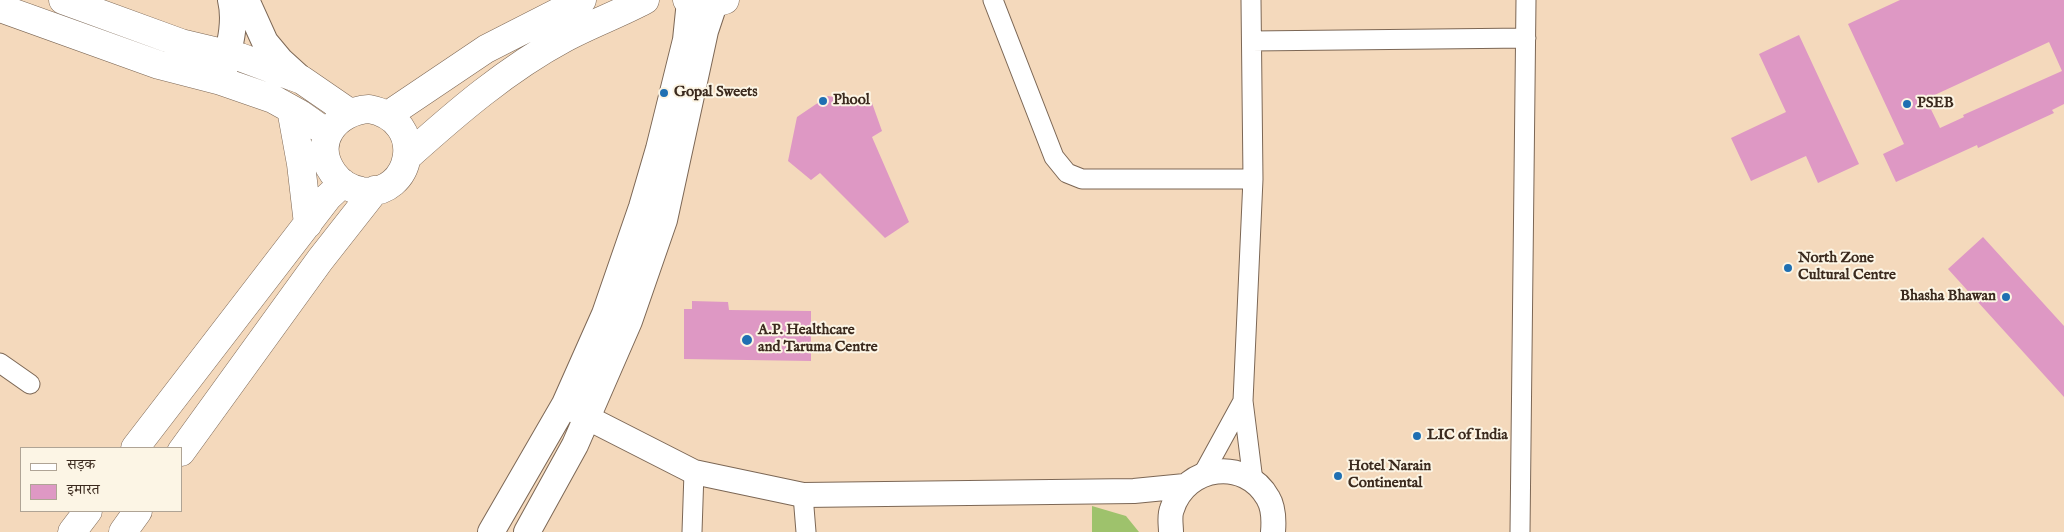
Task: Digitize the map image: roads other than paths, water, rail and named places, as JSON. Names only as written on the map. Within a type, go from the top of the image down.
[{"type":"main road","points":[[64,0],[181,43],[291,109],[327,134]]},
{"type":"main road","points":[[224,68],[234,12],[231,0]]},
{"type":"main road","points":[[246,0],[265,42],[280,60],[302,80],[350,113]]},
{"type":"main road","points":[[388,115],[486,49],[582,0]]},
{"type":"main road","points":[[407,157],[482,92],[533,57],[566,37],[645,0]]},
{"type":"main road","points":[[491,532],[565,404],[605,314],[642,206],[659,149],[686,40],[704,1]]},
{"type":"main road","points":[[527,532],[588,418],[629,321],[664,220],[705,31],[704,1]]},
{"type":"main road","points":[[0,8],[159,65],[224,68],[240,57],[302,80]]},
{"type":"main road","points":[[291,109],[301,164],[308,224]]},
{"type":"main road","points":[[369,109],[388,115],[402,128],[406,138],[407,157],[404,166],[393,182],[375,190],[356,190],[343,183],[332,173],[326,154],[327,134],[340,118],[350,113],[369,109]]},
{"type":"main road","points":[[136,447],[194,368],[328,197],[343,183]]},
{"type":"main road","points":[[182,451],[320,260],[375,190]]},
{"type":"main road","points":[[72,532],[87,512]]},
{"type":"main road","points":[[123,532],[137,512]]},
{"type":"street","points":[[992,0],[1054,157],[1067,173],[1082,180],[1253,179]]},
{"type":"street","points":[[1251,0],[1253,179],[1244,401],[1253,481]]},
{"type":"street","points":[[1520,532],[1526,0]]},
{"type":"street","points":[[1252,41],[1526,38]]},
{"type":"street","points":[[0,362],[30,384]]},
{"type":"street","points":[[1134,491],[1171,521],[1178,494],[1194,480],[1244,401]]},
{"type":"street","points":[[565,404],[588,418],[694,472],[803,495],[1134,491],[1194,480],[1221,470],[1237,472],[1253,481],[1268,498],[1274,515],[1273,532]]},
{"type":"street","points":[[692,532],[694,472]]},
{"type":"street","points":[[803,495],[806,532]]},
{"type":"place","name":"Gopal Sweets","points":[[664,93]]},
{"type":"place","name":"Phool","points":[[823,101]]},
{"type":"place","name":"PSEB","points":[[1907,104]]},
{"type":"place","name":"North Zone Cultural Centre","points":[[1788,268]]},
{"type":"place","name":"Bhasha Bhawan","points":[[2006,297]]},
{"type":"place","name":"A.P. Healthcare and Taruma Centre","points":[[747,340]]},
{"type":"place","name":"LIC of India","points":[[1417,436]]},
{"type":"place","name":"Hotel Narain Continental","points":[[1338,476]]}]
